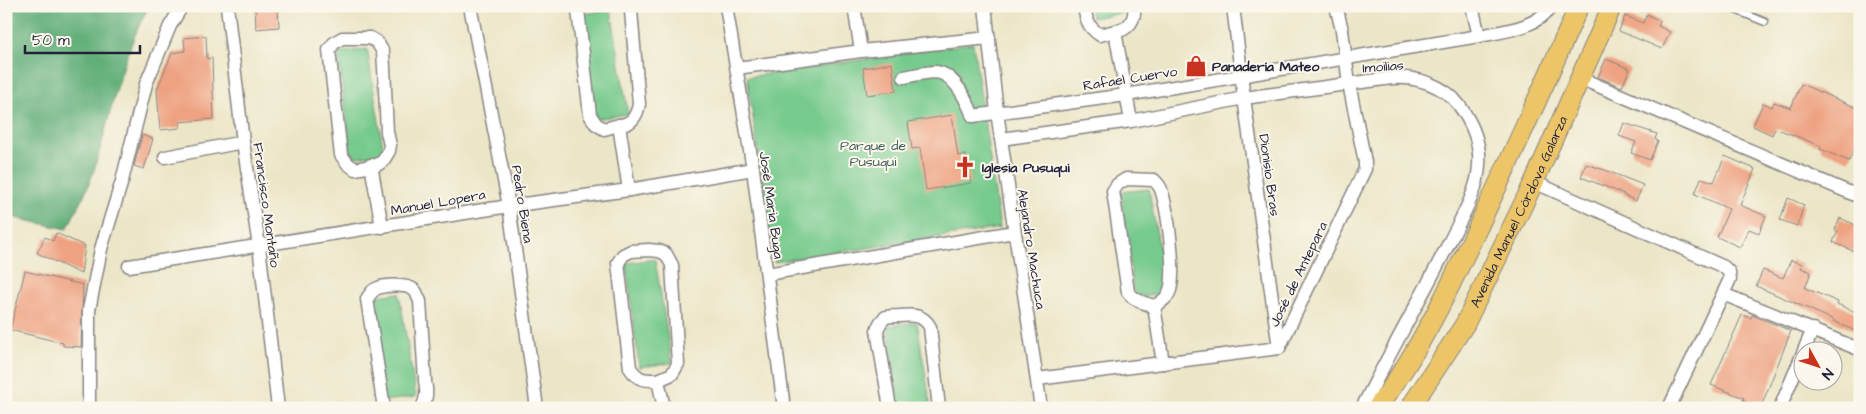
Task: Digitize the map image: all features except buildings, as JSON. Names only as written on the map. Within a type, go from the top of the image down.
[{"type":"main road","points":[[1377,408],[1398,380],[1443,301],[1519,140],[1579,6]]},
{"type":"main road","name":"Avenida Manuel Córdova Galarza","points":[[1410,408],[1465,324],[1534,182],[1582,78],[1612,6]]},
{"type":"street","points":[[89,408],[89,310],[101,249],[122,181],[146,84],[170,26],[182,6]]},
{"type":"street","name":"Francisco Montaño","points":[[227,6],[243,142],[259,246],[278,408]]},
{"type":"street","name":"Pedro Biena","points":[[470,6],[509,206],[537,408]]},
{"type":"street","points":[[580,6],[578,10],[590,115],[596,124],[604,129],[626,125],[632,121],[638,111],[631,11],[629,6]]},
{"type":"street","name":"José Maria Buga","points":[[726,6],[753,169],[784,408]]},
{"type":"street","points":[[854,6],[862,51]]},
{"type":"street","name":"Alejandro Machuca","points":[[985,6],[997,112],[1041,408]]},
{"type":"street","points":[[1084,6],[1086,21],[1092,30],[1100,35],[1122,31],[1128,27],[1134,17],[1134,6]]},
{"type":"street","name":"Dionisio Bras","points":[[1234,6],[1244,98],[1279,348]]},
{"type":"street","name":"José de Antepara","points":[[1037,379],[1279,348],[1365,169],[1349,84],[1342,30],[1336,6]]},
{"type":"street","points":[[1472,6],[1479,36]]},
{"type":"street","name":"Rafael Cuervo","points":[[904,77],[937,72],[948,78],[959,88],[974,116],[1126,95],[1479,36],[1518,28],[1536,21],[1552,6]]},
{"type":"street","points":[[1115,31],[1131,122]]},
{"type":"street","points":[[342,38],[370,38],[377,42],[383,52],[390,145],[383,161],[377,165],[371,165],[355,169],[341,155],[329,50],[334,43],[342,38]]},
{"type":"street","points":[[737,68],[862,51],[989,38]]},
{"type":"street","name":"Imoilias","points":[[1001,139],[1131,122],[1244,98],[1403,77],[1434,85],[1454,99],[1470,120],[1478,143],[1480,165],[1475,185],[1459,222],[1422,296],[1362,408]]},
{"type":"street","points":[[1582,78],[1860,197]]},
{"type":"street","points":[[619,125],[629,190]]},
{"type":"street","points":[[165,157],[243,142]]},
{"type":"street","points":[[371,165],[382,227]]},
{"type":"street","name":"Manuel Lopera","points":[[129,266],[509,206],[629,190],[753,169]]},
{"type":"street","points":[[1126,179],[1154,180],[1162,191],[1170,242],[1171,284],[1170,291],[1164,299],[1154,306],[1139,302],[1132,298],[1128,292],[1113,191],[1118,184],[1126,179]]},
{"type":"street","points":[[1534,182],[1724,267],[1729,272],[1730,279],[1669,408]]},
{"type":"street","points":[[767,274],[1014,232]]},
{"type":"street","points":[[631,251],[659,251],[666,254],[672,265],[679,358],[672,374],[658,380],[644,380],[636,377],[630,368],[618,263],[623,255],[631,251]]},
{"type":"street","points":[[384,408],[366,299],[372,291],[380,287],[407,287],[414,290],[420,301],[427,394],[422,408]]},
{"type":"street","points":[[1723,294],[1856,348]]},
{"type":"street","points":[[1154,306],[1163,363]]},
{"type":"street","points":[[890,408],[877,330],[880,322],[886,318],[910,315],[920,316],[927,320],[930,327],[939,408]]},
{"type":"street","points":[[1780,408],[1813,329]]},
{"type":"street","points":[[658,380],[664,408]]},
{"type":"lane","points":[[1726,6],[1765,22]]},
{"type":"green space","points":[[6,6],[149,6],[131,45],[117,86],[91,177],[67,229],[6,216]]},
{"type":"green space","points":[[1090,6],[1122,6],[1123,13],[1092,18]]},
{"type":"green space","points":[[611,10],[628,114],[595,119],[582,14]]},
{"type":"green space","name":"Parque de Pusuqui","points":[[973,43],[1000,228],[774,262],[747,77]]},
{"type":"green space","points":[[367,49],[384,153],[351,158],[338,53]]},
{"type":"green space","points":[[1149,189],[1167,293],[1134,297],[1121,192]]},
{"type":"green space","points":[[655,259],[672,363],[639,367],[626,263]]},
{"type":"green space","points":[[399,293],[416,397],[383,401],[371,297]]},
{"type":"green space","points":[[917,322],[931,408],[898,408],[888,326]]},
{"type":"place","name":"Panadería Mateo","points":[[1196,66]]},
{"type":"place","name":"Iglesia Pusuqui","points":[[965,167]]}]
